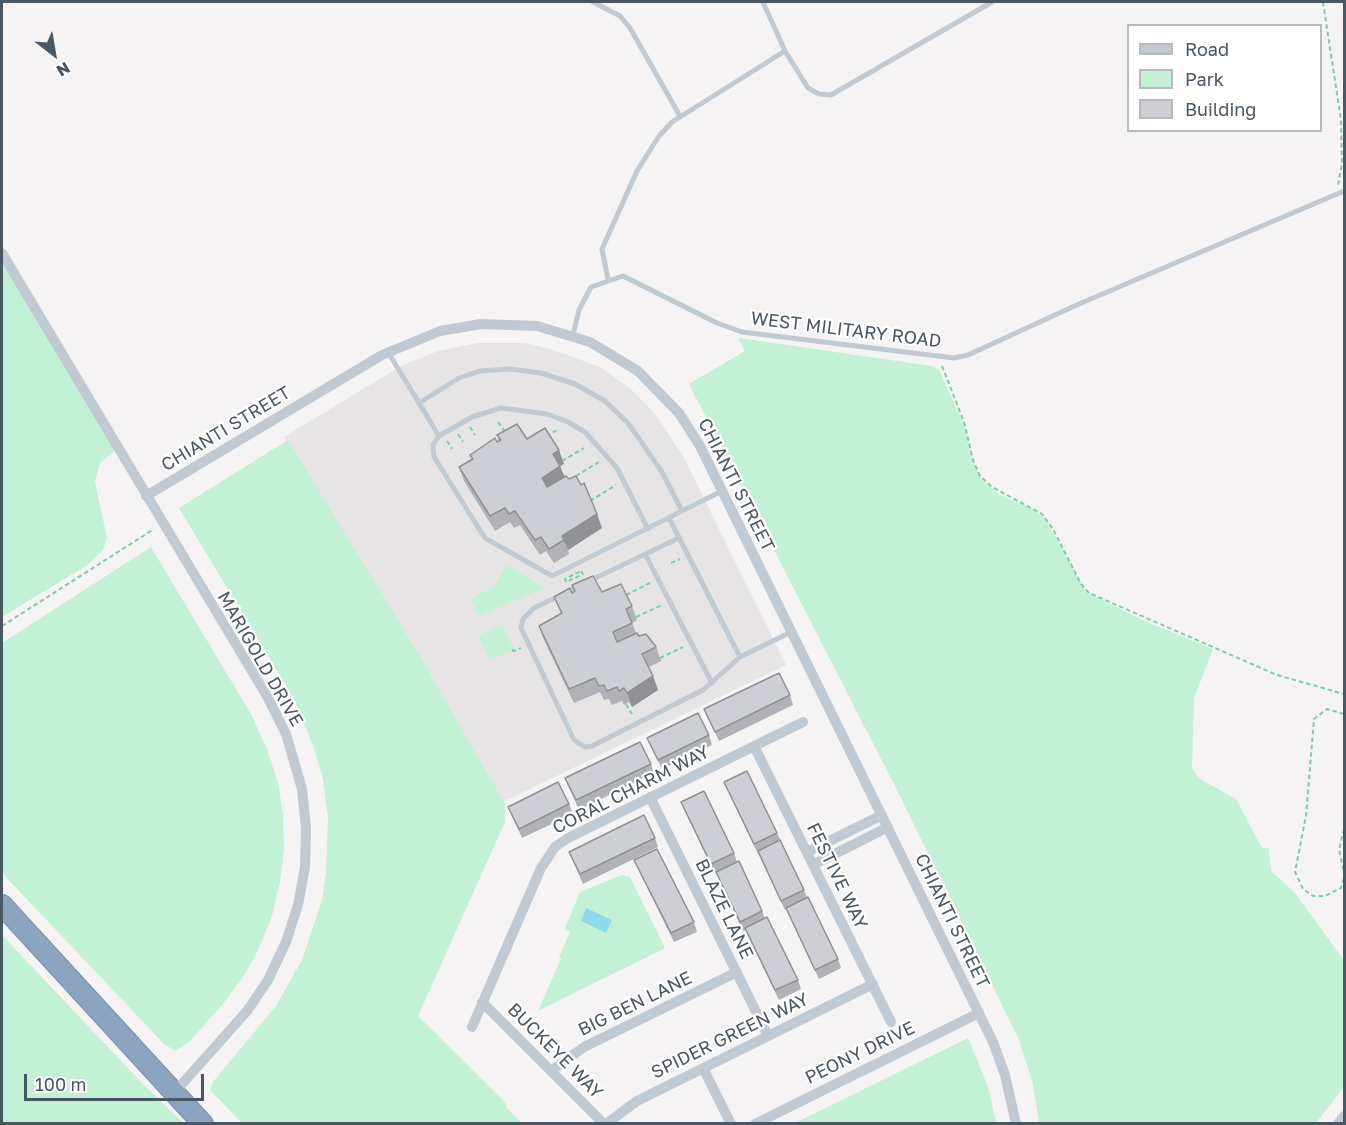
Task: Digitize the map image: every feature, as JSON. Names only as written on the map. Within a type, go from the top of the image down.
[{"type":"highway","points":[[2,904],[203,1124]]},
{"type":"street","name":"MARIGOLD DRIVE","points":[[2,253],[277,716],[298,771],[306,828],[304,867],[298,905],[278,961],[247,1011],[174,1094]]},
{"type":"street","name":"CHIANTI STREET","points":[[146,496],[388,352],[440,331],[481,324],[527,325],[573,335],[623,360],[667,398],[690,429],[722,491],[979,1013],[1003,1067],[1016,1124]]},
{"type":"street","name":"CORAL CHARM WAY","points":[[472,1027],[550,853],[568,838],[803,722]]},
{"type":"street","name":"FESTIVE WAY","points":[[754,746],[891,1022]]},
{"type":"street","name":"BLAZE LANE","points":[[650,797],[768,1036]]},
{"type":"street","points":[[807,852],[882,815]]},
{"type":"street","points":[[813,865],[888,827]]},
{"type":"street","name":"BIG BEN LANE","points":[[551,1071],[584,1047],[737,972]]},
{"type":"street","name":"SPIDER GREEN WAY","points":[[605,1124],[628,1105],[873,984]]},
{"type":"street","name":"BUCKEYE WAY","points":[[483,1002],[605,1124]]},
{"type":"street","name":"PEONY DRIVE","points":[[755,1124],[979,1013]]},
{"type":"street","points":[[703,1068],[731,1124]]},
{"type":"street","points":[[1338,1124],[1344,1116]]},
{"type":"lane","points":[[593,2],[620,16],[630,28],[680,116]]},
{"type":"lane","points":[[763,2],[785,51],[808,88],[819,94],[831,95],[992,2]]},
{"type":"lane","points":[[573,335],[579,310],[591,286],[608,279],[602,249],[637,171],[659,136],[680,116],[785,51]]},
{"type":"lane","name":"WEST MILITARY ROAD","points":[[608,279],[623,276],[717,323],[742,332],[938,357],[968,355],[1079,304],[1342,192]]},
{"type":"lane","points":[[388,352],[439,436]]},
{"type":"lane","points":[[419,403],[459,378],[480,371],[510,369],[542,373],[575,384],[605,401],[628,423],[662,472],[682,511]]},
{"type":"lane","points":[[648,529],[617,468],[585,432],[568,422],[547,414],[501,408],[472,417],[439,436],[433,445],[434,457],[485,538],[552,576],[648,529],[722,491]]},
{"type":"lane","points":[[669,518],[740,657]]},
{"type":"lane","points":[[680,538],[534,608],[523,619],[521,628],[524,639],[574,740],[585,747],[592,746],[712,683],[740,657],[791,632]]},
{"type":"lane","points":[[645,554],[712,683]]},
{"type":"path","points":[[1323,2],[1341,120],[1342,163],[1338,183],[1342,192]]},
{"type":"path","points":[[938,357],[960,409],[980,476],[992,487],[1042,514],[1053,529],[1081,584],[1089,594],[1267,671],[1344,694]]},
{"type":"path","points":[[498,422],[508,436]]},
{"type":"path","points":[[538,441],[557,430]]},
{"type":"path","points":[[562,461],[584,448]]},
{"type":"path","points":[[568,481],[599,462]]},
{"type":"path","points":[[590,501],[616,485]]},
{"type":"path","points":[[2,626],[162,524]]},
{"type":"path","points":[[577,573],[565,579],[566,582],[583,574]]},
{"type":"path","points":[[624,596],[650,583]]},
{"type":"path","points":[[636,617],[662,605]]},
{"type":"path","points":[[660,658],[683,647]]},
{"type":"path","points":[[512,650],[521,648]]},
{"type":"path","points":[[626,704],[633,716]]},
{"type":"path","points":[[1344,714],[1327,709],[1314,719],[1306,816],[1295,872],[1303,889],[1312,896],[1325,896],[1341,888],[1344,878]]},
{"type":"path","points":[[1344,829],[1339,850],[1344,872]]},
{"type":"shaded area","points":[[477,343],[525,343],[557,351],[602,368],[633,391],[656,415],[683,456],[786,665],[503,802],[420,656],[284,437],[401,366],[438,351]]},
{"type":"green space","points":[[2,260],[115,451],[100,463],[95,482],[107,538],[103,550],[89,564],[2,617]]},
{"type":"green space","points":[[738,338],[932,366],[939,370],[964,425],[973,462],[981,479],[1000,495],[1033,509],[1046,520],[1086,592],[1147,622],[1213,649],[1194,698],[1192,768],[1200,779],[1236,799],[1262,848],[1269,848],[1271,871],[1294,892],[1344,960],[1344,1087],[1316,1123],[1039,1123],[1033,1084],[1019,1040],[898,792],[689,384],[745,351]]},
{"type":"green space","points":[[288,440],[420,656],[505,804],[505,822],[418,1016],[505,1102],[506,1107],[522,1123],[242,1123],[210,1090],[213,1082],[276,1006],[302,960],[322,900],[326,873],[328,818],[323,779],[313,745],[294,699],[179,508]]},
{"type":"green space","points":[[151,547],[251,714],[267,749],[278,782],[283,815],[284,848],[280,882],[272,916],[259,948],[244,976],[222,1005],[189,1042],[175,1051],[164,1044],[2,873],[2,643]]},
{"type":"green space","points":[[507,565],[544,588],[480,616],[470,599],[494,587]]},
{"type":"green space","points":[[502,625],[514,649],[490,660],[478,636]]},
{"type":"green space","points":[[622,875],[630,877],[665,948],[538,1011],[561,959],[559,957],[570,932],[565,929],[580,892]]},
{"type":"green space","points":[[2,935],[141,1082],[183,1123],[2,1123]]},
{"type":"green space","points":[[968,1038],[989,1089],[996,1123],[795,1123]]},
{"type":"water","points":[[586,908],[612,920],[606,933],[581,921]]},
{"type":"building","points":[[517,424],[527,439],[545,428],[559,450],[553,454],[560,466],[542,478],[547,487],[566,476],[569,479],[576,476],[581,485],[584,483],[597,514],[562,536],[564,540],[549,549],[541,537],[535,540],[515,511],[509,514],[505,508],[490,516],[459,467],[473,459],[470,455],[495,438],[497,442],[501,440],[497,435]]},
{"type":"building","points":[[593,576],[602,592],[621,584],[632,606],[626,609],[632,623],[613,632],[617,642],[637,633],[639,636],[646,634],[656,647],[642,654],[653,676],[627,693],[624,688],[619,691],[617,687],[607,691],[604,685],[599,686],[595,678],[569,689],[539,626],[562,613],[554,597],[570,588],[572,593],[575,591],[572,585]]},
{"type":"building","points":[[779,673],[790,695],[715,732],[704,709]]},
{"type":"building","points":[[698,713],[709,735],[658,760],[647,738]]},
{"type":"building","points":[[640,742],[651,764],[576,800],[565,778]]},
{"type":"building","points":[[747,771],[777,833],[754,844],[724,782]]},
{"type":"building","points":[[558,782],[569,804],[519,829],[508,807]]},
{"type":"building","points":[[704,791],[734,853],[711,864],[681,802]]},
{"type":"building","points":[[644,815],[655,838],[580,874],[569,852]]},
{"type":"building","points":[[780,840],[804,890],[781,901],[758,851]]},
{"type":"building","points":[[657,849],[694,922],[671,933],[634,860]]},
{"type":"building","points":[[739,861],[762,911],[740,922],[716,872]]},
{"type":"building","points":[[808,897],[838,959],[815,970],[786,908]]},
{"type":"building","points":[[767,917],[798,980],[775,990],[745,928]]}]
